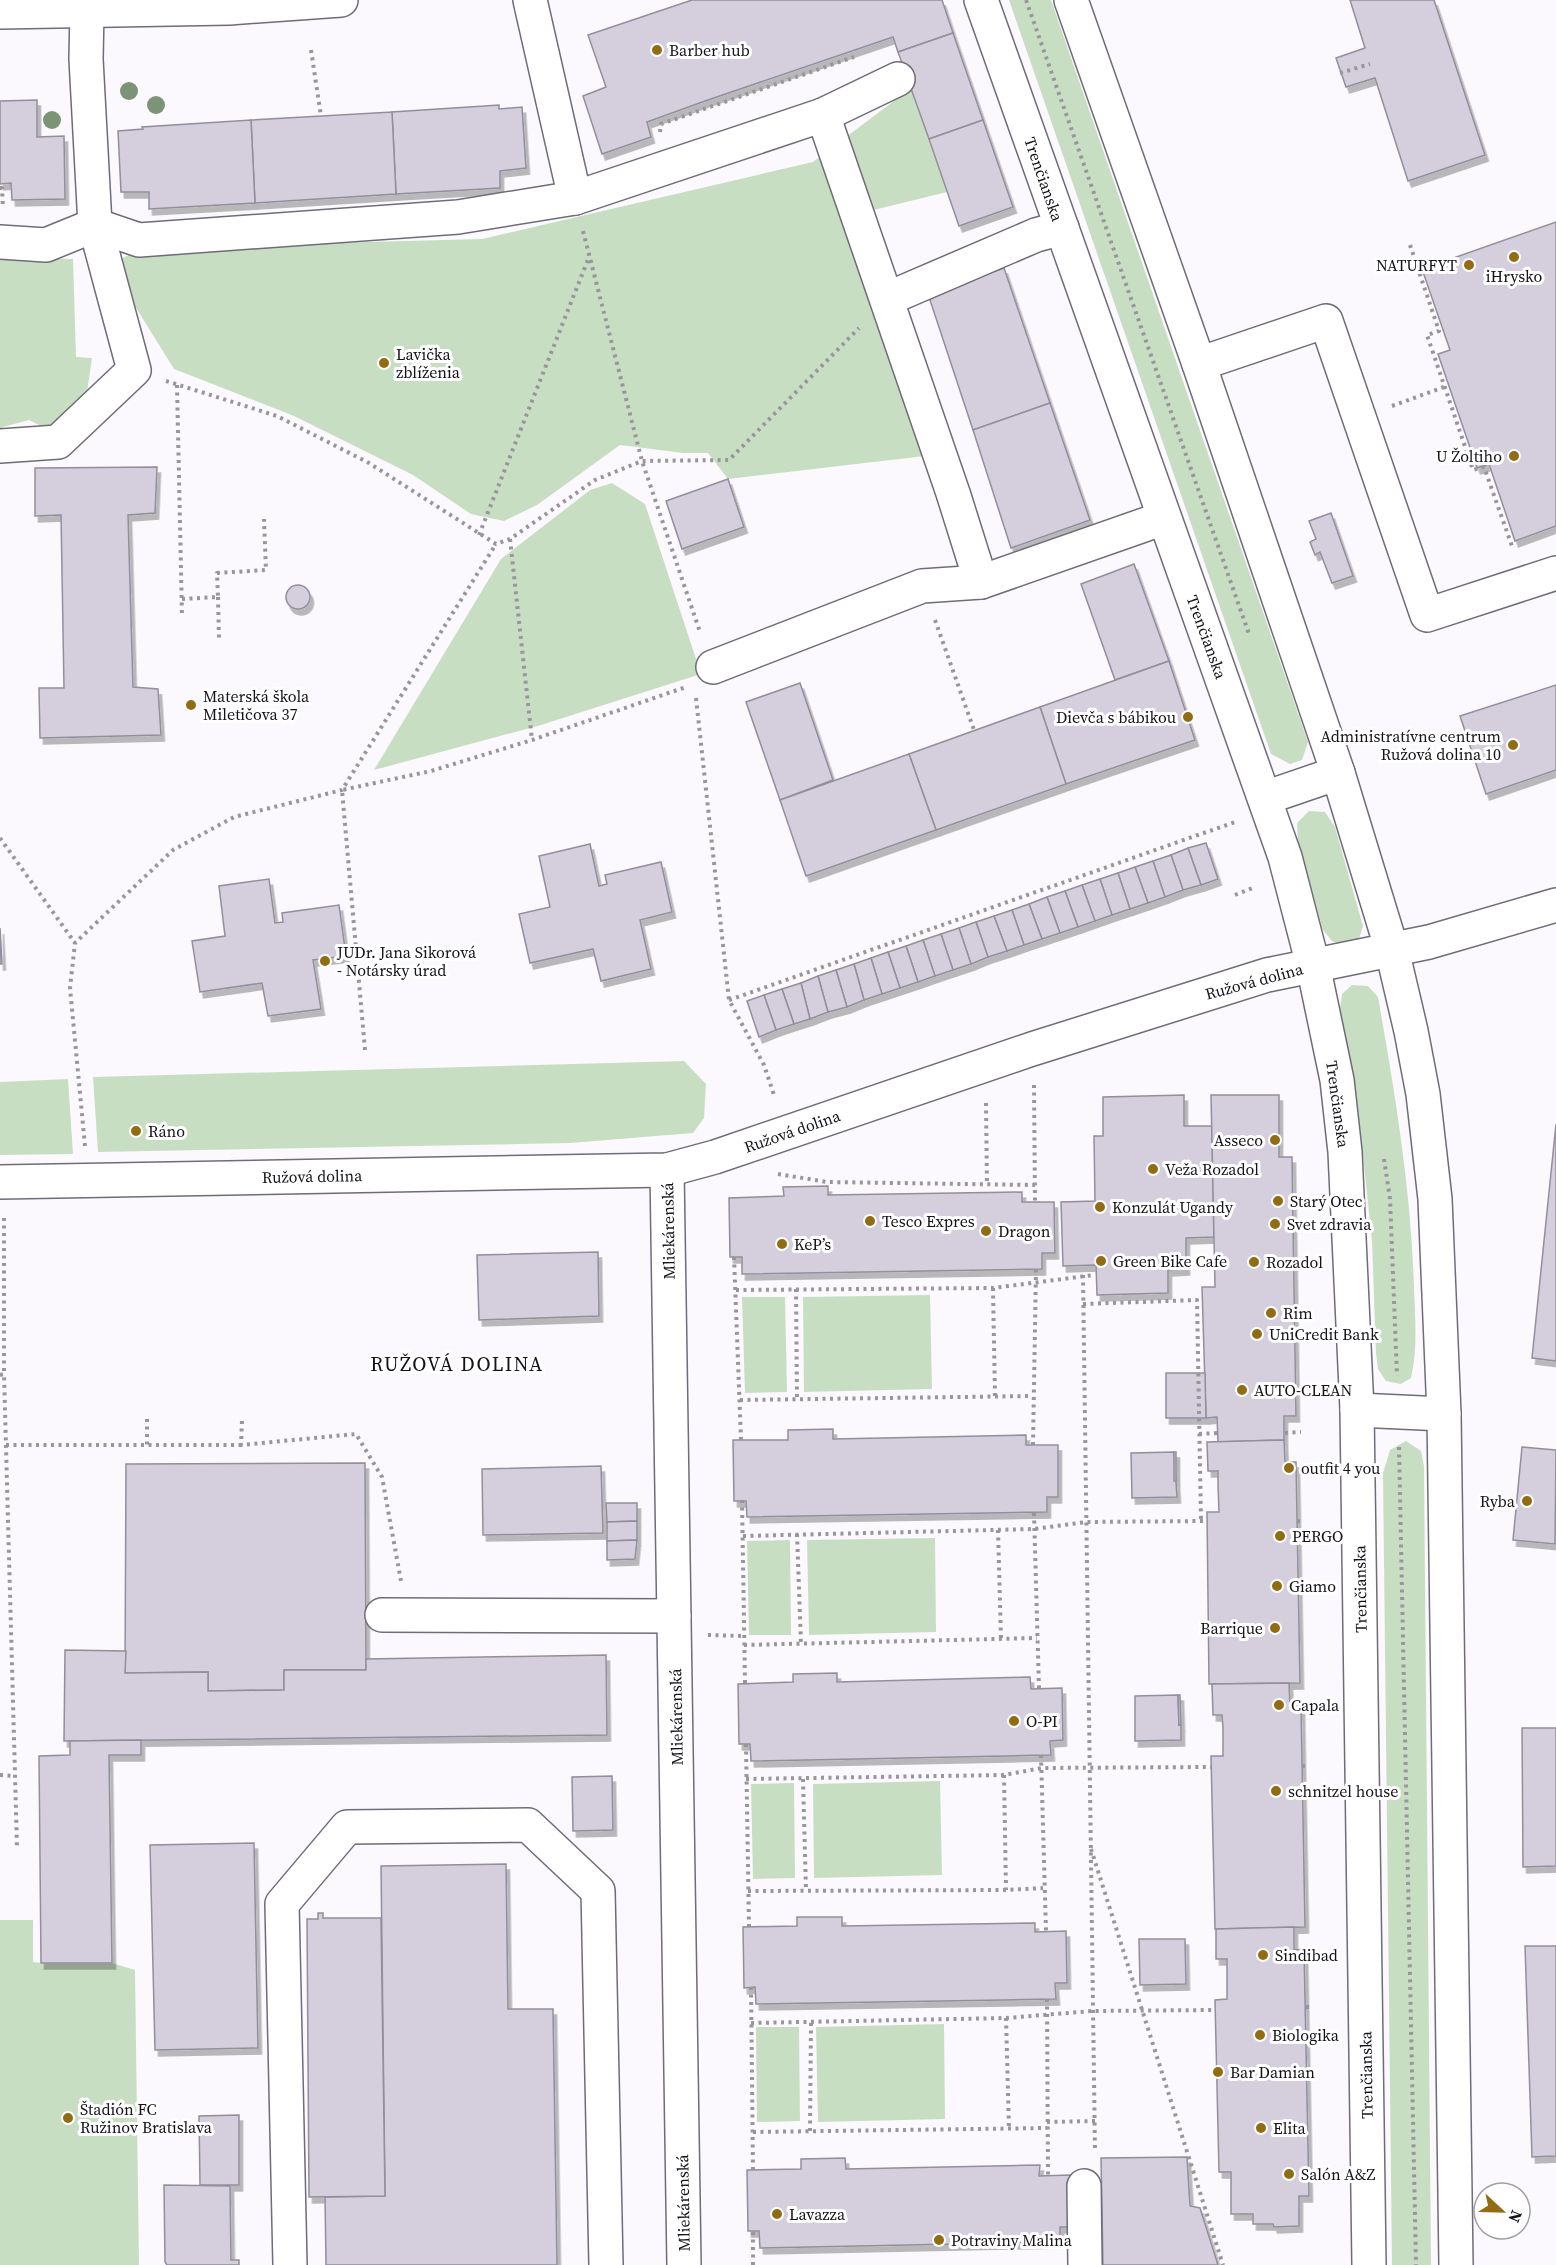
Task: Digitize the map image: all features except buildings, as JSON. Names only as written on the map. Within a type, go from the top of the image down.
[{"type":"street","points":[[0,12],[229,8],[341,0]]},
{"type":"street","points":[[530,0],[575,198]]},
{"type":"street","name":"Trenčianska","points":[[981,0],[1285,857],[1313,965],[1341,1105],[1357,1410],[1369,2265]]},
{"type":"street","points":[[1071,0],[1199,364],[1338,774],[1392,950],[1411,1031],[1430,1145],[1435,1199],[1444,1414],[1456,2265]]},
{"type":"street","points":[[0,446],[58,442],[134,370],[95,225],[86,59],[87,10]]},
{"type":"street","points":[[2,227],[46,245],[95,225],[139,240],[458,217],[575,198],[823,115],[898,79]]},
{"type":"street","points":[[823,115],[981,582]]},
{"type":"street","points":[[887,300],[1036,235],[1062,228]]},
{"type":"street","points":[[1199,364],[1326,321],[1427,615],[1556,573]]},
{"type":"street","points":[[701,681],[922,586],[981,582],[1164,518]]},
{"type":"street","points":[[1265,798],[1338,774]]},
{"type":"street","name":"Ružová dolina","points":[[2,1195],[88,1181],[667,1170],[715,1157],[1032,1048],[1267,975],[1440,939],[1556,905]]},
{"type":"street","name":"Mliekárenská","points":[[667,1170],[684,2265]]},
{"type":"street","points":[[1357,1410],[1444,1414]]},
{"type":"street","points":[[394,1614],[674,1616]]},
{"type":"street","points":[[290,2265],[282,1904],[347,1827],[528,1825],[597,1891],[606,2265]]},
{"type":"street","points":[[1085,2265],[1090,2172]]},
{"type":"path","points":[[1026,0],[1252,640]]},
{"type":"path","points":[[311,50],[321,116]]},
{"type":"path","points":[[660,134],[661,124],[864,54]]},
{"type":"path","points":[[1340,73],[1370,64]]},
{"type":"path","points":[[2,186],[2,227]]},
{"type":"path","points":[[575,198],[701,681],[729,999],[764,1065],[785,1133]]},
{"type":"path","points":[[1410,245],[1440,331],[1427,335],[1444,387],[1473,470],[1484,467],[1513,548]]},
{"type":"path","points":[[479,535],[590,256]]},
{"type":"path","points":[[365,1050],[342,790],[496,544],[510,539],[595,480],[642,461],[729,460],[887,300]]},
{"type":"path","points":[[134,370],[277,416],[369,463],[496,544]]},
{"type":"path","points":[[177,385],[182,616]]},
{"type":"path","points":[[1411,399],[1444,387]]},
{"type":"path","points":[[219,639],[217,573],[266,570],[264,519]]},
{"type":"path","points":[[510,539],[532,740]]},
{"type":"path","points":[[922,586],[974,730]]},
{"type":"path","points":[[182,599],[218,597]]},
{"type":"path","points":[[88,1181],[70,988],[75,944],[172,850],[234,817],[431,771],[532,740],[701,681]]},
{"type":"path","points":[[729,999],[1236,822]]},
{"type":"path","points":[[0,838],[75,944]]},
{"type":"path","points":[[1235,895],[1256,886]]},
{"type":"path","points":[[1032,1048],[1035,1202]]},
{"type":"path","points":[[986,1100],[987,1185]]},
{"type":"path","points":[[774,1174],[827,1182],[1035,1185]]},
{"type":"path","points":[[2,1195],[2,1374],[17,1848]]},
{"type":"path","points":[[735,1257],[741,1440]]},
{"type":"path","points":[[1033,1445],[1032,1396],[1036,1269]]},
{"type":"path","points":[[1083,1275],[1089,1843],[1095,2121],[1090,2172]]},
{"type":"path","points":[[736,1290],[993,1288],[1094,1275]]},
{"type":"path","points":[[993,1288],[995,1396]]},
{"type":"path","points":[[796,1289],[797,1400]]},
{"type":"path","points":[[1083,1304],[1197,1300],[1201,1520]]},
{"type":"path","points":[[740,1400],[1032,1396]]},
{"type":"path","points":[[147,1419],[147,1445]]},
{"type":"path","points":[[241,1445],[242,1421]]},
{"type":"path","points":[[1285,1433],[1301,1432]]},
{"type":"path","points":[[1199,1434],[1218,1433]]},
{"type":"path","points":[[6,1445],[241,1445],[356,1434],[382,1477],[394,1614]]},
{"type":"path","points":[[742,1500],[745,1683]]},
{"type":"path","points":[[1034,1513],[1039,1689]]},
{"type":"path","points":[[742,1536],[1034,1529],[1086,1522],[1207,1521]]},
{"type":"path","points":[[1297,1521],[1303,1522]]},
{"type":"path","points":[[998,1530],[1001,1639]]},
{"type":"path","points":[[797,1534],[801,1644]]},
{"type":"path","points":[[744,1645],[1037,1638]]},
{"type":"path","points":[[746,1744],[749,1927]]},
{"type":"path","points":[[1041,1755],[1046,1931]]},
{"type":"path","points":[[746,1779],[1004,1775],[1042,1768],[1211,1767]]},
{"type":"path","points":[[0,1775],[15,1776]]},
{"type":"path","points":[[1004,1775],[1006,1890]]},
{"type":"path","points":[[803,1779],[806,1891]]},
{"type":"path","points":[[1089,1843],[1223,2265]]},
{"type":"path","points":[[748,1891],[1043,1888]]},
{"type":"path","points":[[751,1987],[753,2170]]},
{"type":"path","points":[[1047,1999],[1048,2176]]},
{"type":"path","points":[[1306,2007],[1313,2007]]},
{"type":"path","points":[[751,2023],[1006,2018],[1092,2011],[1215,2010]]},
{"type":"path","points":[[1006,2018],[1009,2129]]},
{"type":"path","points":[[810,2131],[811,2022]]},
{"type":"path","points":[[1047,2122],[1095,2121]]},
{"type":"path","points":[[753,2132],[1047,2128]]},
{"type":"path","points":[[753,2230],[753,2265]]},
{"type":"green space","points":[[1009,0],[1051,0],[1308,742],[1302,760],[1290,764],[1271,754]]},
{"type":"green space","points":[[911,88],[947,192],[845,217],[925,456],[728,479],[708,453],[683,453],[620,445],[537,505],[504,521],[471,514],[413,475],[294,416],[174,369],[115,274],[121,259],[142,248],[482,239],[813,162]]},
{"type":"green space","points":[[0,257],[73,259],[76,357],[92,358],[87,392],[62,417],[45,428],[29,420],[3,427],[3,437],[0,437]]},
{"type":"green space","points":[[612,483],[645,504],[701,674],[541,725],[374,770],[501,559],[590,490]]},
{"type":"green space","points":[[1309,811],[1325,812],[1335,827],[1363,926],[1358,942],[1345,947],[1332,941],[1323,930],[1298,842],[1297,823]]},
{"type":"green space","points":[[1352,985],[1368,986],[1378,997],[1406,1177],[1412,1250],[1415,1344],[1411,1378],[1401,1384],[1386,1381],[1378,1369],[1376,1353],[1372,1241],[1358,1108],[1340,1008],[1342,994]]},
{"type":"green space","points":[[684,1061],[706,1084],[704,1118],[693,1133],[570,1143],[98,1152],[93,1077]]},
{"type":"green space","points":[[68,1079],[73,1154],[0,1155],[0,1082]]},
{"type":"green space","points":[[930,1295],[932,1389],[804,1392],[803,1297]]},
{"type":"green space","points":[[742,1297],[785,1297],[787,1392],[745,1393]]},
{"type":"green space","points":[[1406,1441],[1421,1451],[1424,1466],[1431,2265],[1392,2265],[1383,1473],[1390,1450]]},
{"type":"green space","points":[[935,1538],[936,1632],[809,1635],[807,1540]]},
{"type":"green space","points":[[790,1540],[791,1635],[749,1635],[747,1541]]},
{"type":"green space","points":[[940,1781],[942,1875],[814,1878],[813,1784]]},
{"type":"green space","points":[[794,1783],[795,1878],[753,1879],[751,1784]]},
{"type":"green space","name":"Štadión FC Ružinov Bratislava","points":[[0,1920],[33,1920],[33,1962],[112,1963],[135,1970],[139,2265],[0,2265]]},
{"type":"green space","points":[[944,2024],[945,2119],[818,2122],[816,2027]]},
{"type":"green space","points":[[756,2027],[799,2027],[800,2121],[757,2122]]},
{"type":"place","name":"Barber hub","points":[[657,50]]},
{"type":"place","name":"iHrysko","points":[[1514,257]]},
{"type":"place","name":"NATURFYT","points":[[1469,265]]},
{"type":"place","name":"Lavička zblíženia","points":[[384,363]]},
{"type":"place","name":"U Žoltiho","points":[[1514,456]]},
{"type":"place","name":"Materská škola Miletičova 37","points":[[191,705]]},
{"type":"place","name":"Dievča s bábikou","points":[[1188,717]]},
{"type":"place","name":"Administratívne centrum Ružová dolina 10","points":[[1513,745]]},
{"type":"place","name":"JUDr. Jana Sikorová - Notársky úrad","points":[[325,961]]},
{"type":"place","name":"Ráno","points":[[136,1131]]},
{"type":"place","name":"Asseco","points":[[1275,1140]]},
{"type":"place","name":"Veža Rozadol","points":[[1153,1169]]},
{"type":"place","name":"Starý Otec","points":[[1278,1201]]},
{"type":"place","name":"Konzulát Ugandy","points":[[1100,1207]]},
{"type":"place","name":"Tesco Expres","points":[[870,1221]]},
{"type":"place","name":"Svet zdravia","points":[[1275,1224]]},
{"type":"place","name":"Dragon","points":[[986,1231]]},
{"type":"place","name":"KeP’s","points":[[782,1244]]},
{"type":"place","name":"Green Bike Cafe","points":[[1101,1261]]},
{"type":"place","name":"Rozadol","points":[[1254,1262]]},
{"type":"place","name":"Rim","points":[[1271,1313]]},
{"type":"place","name":"UniCredit Bank","points":[[1257,1334]]},
{"type":"place","name":"AUTO-CLEAN","points":[[1242,1390]]},
{"type":"place","name":"outfit 4 you","points":[[1289,1468]]},
{"type":"place","name":"Ryba","points":[[1527,1501]]},
{"type":"place","name":"PERGO","points":[[1280,1536]]},
{"type":"place","name":"Giamo","points":[[1277,1586]]},
{"type":"place","name":"Barrique","points":[[1275,1628]]},
{"type":"place","name":"Capala","points":[[1279,1705]]},
{"type":"place","name":"O-PI","points":[[1014,1721]]},
{"type":"place","name":"schnitzel house","points":[[1276,1791]]},
{"type":"place","name":"Sindibad","points":[[1263,1955]]},
{"type":"place","name":"Biologika","points":[[1260,2035]]},
{"type":"place","name":"Bar Damian","points":[[1218,2072]]},
{"type":"place","name":"Štadión FC Ružinov Bratislava","points":[[68,2118]]},
{"type":"place","name":"Elita","points":[[1261,2128]]},
{"type":"place","name":"Salón A&Z","points":[[1289,2174]]},
{"type":"place","name":"Lavazza","points":[[777,2214]]},
{"type":"place","name":"Potraviny Malina","points":[[939,2240]]},
{"type":"district","name":"RUŽOVÁ DOLINA","points":[[457,1364]]}]
